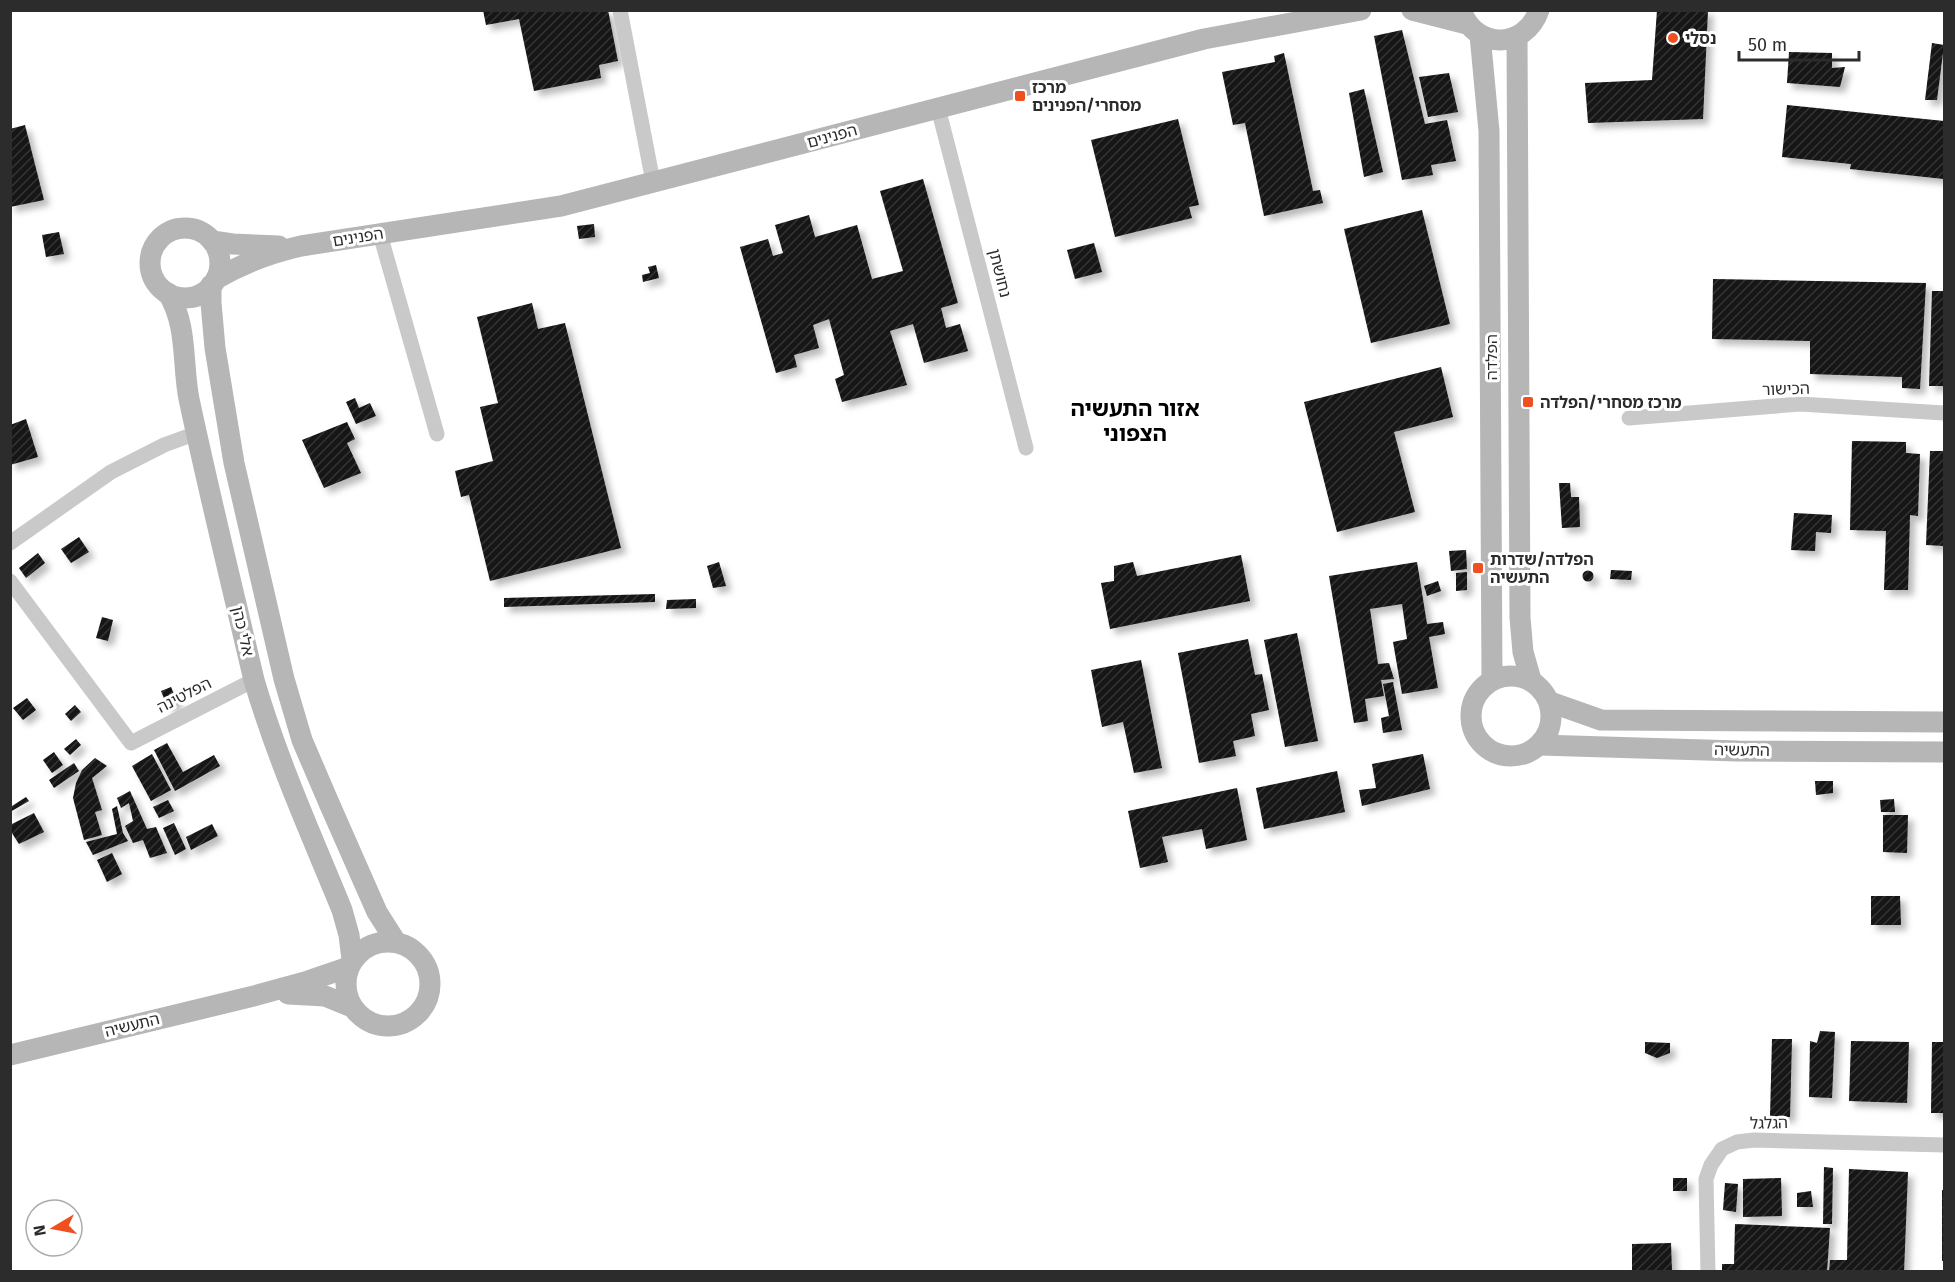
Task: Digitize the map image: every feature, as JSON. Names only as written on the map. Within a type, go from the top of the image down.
[{"type":"street","points":[[620,10],[653,182]]},
{"type":"street","name":"הפנינים","points":[[214,282],[238,266],[301,246],[561,206],[1204,39],[1361,10]]},
{"type":"street","points":[[1412,10],[1469,23],[1492,40],[1517,37],[1536,20],[1539,10]]},
{"type":"street","name":"הפלדה","points":[[1469,23],[1489,131],[1492,680]]},
{"type":"street","name":"הפלדה","points":[[1517,37],[1520,618],[1523,652],[1531,680]]},
{"type":"street","name":"נחושתן","points":[[938,108],[1026,448]]},
{"type":"street","points":[[179,228],[198,230],[212,241],[216,248],[220,263],[214,282],[199,295],[191,297],[183,298],[168,293],[154,280],[151,271],[150,261],[156,243],[162,236],[179,228]]},
{"type":"street","points":[[380,234],[437,434]]},
{"type":"street","name":"הפנינים","points":[[212,241],[233,244],[301,246]]},
{"type":"street","name":"אלי כהן","points":[[214,282],[211,303],[215,348],[231,443],[284,679],[302,740],[329,804],[377,912],[396,942]]},
{"type":"street","name":"אלי כהן","points":[[168,293],[182,329],[188,392],[196,433],[254,680],[278,754],[342,910],[349,935],[351,963]]},
{"type":"street","name":"הכישור","points":[[1629,418],[1800,404],[1944,413]]},
{"type":"street","points":[[10,543],[111,472],[154,449],[196,433]]},
{"type":"street","name":"הפלטינה","points":[[10,581],[132,743],[254,680]]},
{"type":"street","points":[[1504,675],[1518,675],[1531,680],[1545,693],[1550,702],[1551,725],[1547,735],[1540,744],[1521,756],[1510,757],[1488,750],[1480,742],[1472,724],[1471,709],[1475,697],[1482,687],[1504,675]]},
{"type":"street","name":"התעשיה","points":[[1550,702],[1601,720],[1944,722]]},
{"type":"street","name":"התעשיה","points":[[1540,744],[1738,751],[1944,752]]},
{"type":"street","points":[[384,941],[396,942],[416,952],[428,970],[430,989],[428,996],[422,1009],[413,1018],[403,1023],[392,1026],[372,1024],[363,1019],[352,1007],[347,998],[345,977],[351,963],[361,951],[372,944],[384,941]]},
{"type":"street","name":"התעשיה","points":[[10,1055],[254,996],[308,981],[351,963]]},
{"type":"street","name":"התעשיה","points":[[254,996],[310,994],[325,996],[352,1007]]},
{"type":"street","name":"הגלגל","points":[[1708,1272],[1706,1179],[1711,1165],[1722,1149],[1737,1142],[1754,1140],[1944,1145]]},
{"type":"building","points":[[483,10],[608,10],[618,61],[599,65],[601,78],[534,91],[519,19],[486,25]]},
{"type":"building","points":[[1657,10],[1708,10],[1703,119],[1588,123],[1585,83],[1652,80]]},
{"type":"building","points":[[1402,30],[1425,124],[1447,120],[1456,161],[1431,165],[1433,175],[1402,180],[1374,36]]},
{"type":"building","points":[[1932,43],[1944,45],[1937,100],[1925,100]]},
{"type":"building","points":[[1789,52],[1832,53],[1832,68],[1845,67],[1840,87],[1787,83]]},
{"type":"building","points":[[1284,53],[1313,191],[1320,190],[1323,203],[1264,216],[1245,123],[1233,125],[1222,72],[1275,62],[1274,56]]},
{"type":"building","points":[[1449,73],[1458,112],[1428,117],[1419,77]]},
{"type":"building","points":[[1364,89],[1383,172],[1364,177],[1349,93]]},
{"type":"building","points":[[1787,105],[1944,121],[1944,179],[1850,169],[1851,164],[1782,157]]},
{"type":"building","points":[[1178,119],[1199,205],[1189,207],[1192,218],[1115,237],[1091,140]]},
{"type":"building","points":[[25,125],[44,200],[10,207],[10,129]]},
{"type":"building","points":[[923,179],[958,303],[941,308],[946,328],[960,324],[968,351],[924,363],[913,324],[890,331],[907,385],[842,402],[835,379],[844,375],[829,319],[813,325],[819,348],[794,355],[797,367],[776,373],[740,247],[768,239],[773,256],[783,253],[775,225],[809,215],[815,237],[857,225],[872,279],[903,271],[880,191]]},
{"type":"building","points":[[1422,210],[1450,324],[1371,343],[1344,229]]},
{"type":"building","points":[[594,224],[595,237],[579,239],[577,226]]},
{"type":"building","points":[[59,232],[64,254],[46,257],[42,235]]},
{"type":"building","points":[[1094,243],[1102,272],[1075,279],[1067,250]]},
{"type":"building","points":[[656,265],[659,278],[643,282],[642,275],[650,273],[648,267]]},
{"type":"building","points":[[1713,279],[1926,283],[1920,389],[1902,388],[1902,377],[1810,374],[1810,341],[1712,339]]},
{"type":"building","points":[[1932,291],[1944,291],[1944,386],[1929,386]]},
{"type":"building","points":[[532,303],[538,329],[565,323],[621,548],[490,581],[469,495],[461,497],[455,471],[493,461],[480,407],[498,403],[477,317]]},
{"type":"building","points":[[1441,367],[1453,417],[1394,432],[1415,512],[1337,532],[1304,402]]},
{"type":"building","points":[[355,398],[359,408],[370,403],[376,416],[356,424],[346,402]]},
{"type":"building","points":[[26,419],[38,457],[10,465],[10,425]]},
{"type":"building","points":[[347,422],[355,439],[347,443],[361,473],[324,488],[302,440]]},
{"type":"building","points":[[1852,441],[1906,442],[1906,453],[1920,454],[1918,516],[1910,515],[1908,590],[1884,590],[1886,531],[1850,530]]},
{"type":"building","points":[[1930,451],[1944,451],[1944,546],[1926,545]]},
{"type":"building","points":[[1559,483],[1570,483],[1571,497],[1579,497],[1580,527],[1562,528]]},
{"type":"building","points":[[1794,513],[1832,515],[1831,533],[1816,532],[1815,551],[1791,550]]},
{"type":"building","points":[[79,537],[89,552],[71,563],[61,549]]},
{"type":"building","points":[[1466,550],[1467,569],[1451,571],[1449,551]]},
{"type":"building","points":[[38,553],[45,563],[26,578],[19,568]]},
{"type":"building","points":[[1241,555],[1250,601],[1110,629],[1101,583],[1114,581],[1114,566],[1133,562],[1137,576]]},
{"type":"building","points":[[719,562],[726,586],[713,588],[707,566]]},
{"type":"building","points":[[1417,562],[1427,624],[1443,622],[1445,634],[1429,637],[1438,688],[1402,694],[1393,642],[1407,639],[1402,604],[1370,609],[1378,664],[1389,663],[1394,679],[1381,680],[1384,696],[1365,699],[1368,721],[1354,723],[1329,576]]},
{"type":"building","points":[[1588,570],[1594,576],[1588,582],[1582,576]]},
{"type":"building","points":[[1611,570],[1632,571],[1631,580],[1610,579]]},
{"type":"building","points":[[1467,572],[1467,590],[1456,591],[1456,573]]},
{"type":"building","points":[[1438,581],[1441,591],[1427,596],[1424,586]]},
{"type":"building","points":[[655,594],[655,602],[504,607],[504,598]]},
{"type":"building","points":[[696,599],[696,608],[666,609],[667,600]]},
{"type":"building","points":[[102,617],[113,620],[108,641],[96,638]]},
{"type":"building","points":[[1297,633],[1318,741],[1285,747],[1264,640]]},
{"type":"building","points":[[1248,639],[1255,675],[1262,674],[1269,710],[1251,714],[1255,736],[1233,741],[1236,756],[1199,763],[1178,653]]},
{"type":"building","points":[[1141,660],[1162,768],[1134,773],[1123,722],[1102,727],[1091,670]]},
{"type":"building","points":[[1393,682],[1402,730],[1383,733],[1381,718],[1389,716],[1383,684]]},
{"type":"building","points":[[171,687],[178,703],[168,708],[161,691]]},
{"type":"building","points":[[27,698],[36,710],[23,720],[13,708]]},
{"type":"building","points":[[75,705],[81,712],[71,721],[65,714]]},
{"type":"building","points":[[76,739],[81,745],[70,755],[64,749]]},
{"type":"building","points":[[167,743],[183,772],[214,755],[220,766],[175,791],[154,750]]},
{"type":"building","points":[[54,752],[63,765],[52,773],[43,760]]},
{"type":"building","points":[[152,754],[171,790],[151,801],[132,766]]},
{"type":"building","points":[[1423,754],[1430,789],[1362,806],[1359,790],[1376,788],[1372,764]]},
{"type":"building","points":[[95,758],[107,766],[92,778],[102,810],[95,812],[102,835],[84,840],[73,798],[82,770]]},
{"type":"building","points":[[74,763],[79,771],[54,788],[49,780]]},
{"type":"building","points":[[1337,771],[1345,812],[1264,829],[1256,788]]},
{"type":"building","points":[[1815,781],[1833,781],[1833,793],[1816,795]]},
{"type":"building","points":[[1237,788],[1247,840],[1206,849],[1202,829],[1162,837],[1168,862],[1140,868],[1128,811]]},
{"type":"building","points":[[130,791],[147,829],[156,827],[167,853],[150,858],[143,840],[133,843],[125,826],[133,821],[129,803],[121,808],[117,798]]},
{"type":"building","points":[[26,797],[29,801],[10,812],[10,803],[12,806]]},
{"type":"building","points":[[1894,799],[1895,812],[1881,812],[1880,800]]},
{"type":"building","points":[[168,800],[174,811],[159,818],[153,807]]},
{"type":"building","points":[[117,806],[123,833],[128,841],[93,855],[86,842],[117,834],[112,809]]},
{"type":"building","points":[[34,813],[44,832],[19,844],[10,830],[10,825]]},
{"type":"building","points":[[1883,815],[1908,815],[1907,853],[1883,852]]},
{"type":"building","points":[[174,823],[186,849],[175,855],[163,828]]},
{"type":"building","points":[[212,824],[218,836],[191,850],[186,837]]},
{"type":"building","points":[[112,853],[122,874],[107,882],[97,860]]},
{"type":"building","points":[[1871,896],[1900,896],[1901,925],[1871,925]]},
{"type":"building","points":[[1820,1031],[1835,1032],[1832,1098],[1809,1097],[1810,1041],[1817,1043]]},
{"type":"building","points":[[1772,1039],[1792,1039],[1790,1117],[1770,1117]]},
{"type":"building","points":[[1851,1041],[1909,1042],[1907,1103],[1849,1101]]},
{"type":"building","points":[[1645,1042],[1670,1043],[1670,1053],[1657,1058],[1645,1053]]},
{"type":"building","points":[[1932,1042],[1944,1042],[1944,1113],[1931,1113]]},
{"type":"building","points":[[1824,1167],[1833,1168],[1832,1224],[1823,1224]]},
{"type":"building","points":[[1849,1169],[1908,1172],[1904,1272],[1829,1272],[1830,1260],[1847,1260]]},
{"type":"building","points":[[1673,1178],[1687,1178],[1687,1191],[1673,1191]]},
{"type":"building","points":[[1781,1178],[1782,1216],[1743,1217],[1743,1179]]},
{"type":"building","points":[[1725,1183],[1738,1184],[1736,1212],[1723,1210]]},
{"type":"building","points":[[1942,1190],[1944,1190],[1944,1261],[1942,1261]]},
{"type":"building","points":[[1811,1191],[1813,1207],[1797,1207],[1797,1193]]},
{"type":"building","points":[[1735,1224],[1830,1228],[1827,1272],[1722,1272],[1722,1264],[1734,1264]]},
{"type":"building","points":[[1671,1243],[1672,1272],[1632,1272],[1632,1244]]},
{"type":"place","name":"נסלי","points":[[1673,38]]},
{"type":"place","name":"מרכז מסחרי/הפנינים","points":[[1020,96]]},
{"type":"place","name":"מרכז מסחרי/הפלדה","points":[[1528,402]]},
{"type":"place","name":"הפלדה/שדרות התעשיה","points":[[1478,568]]},
{"type":"district","name":"אזור התעשיה הצפוני","points":[[1135,420]]}]
